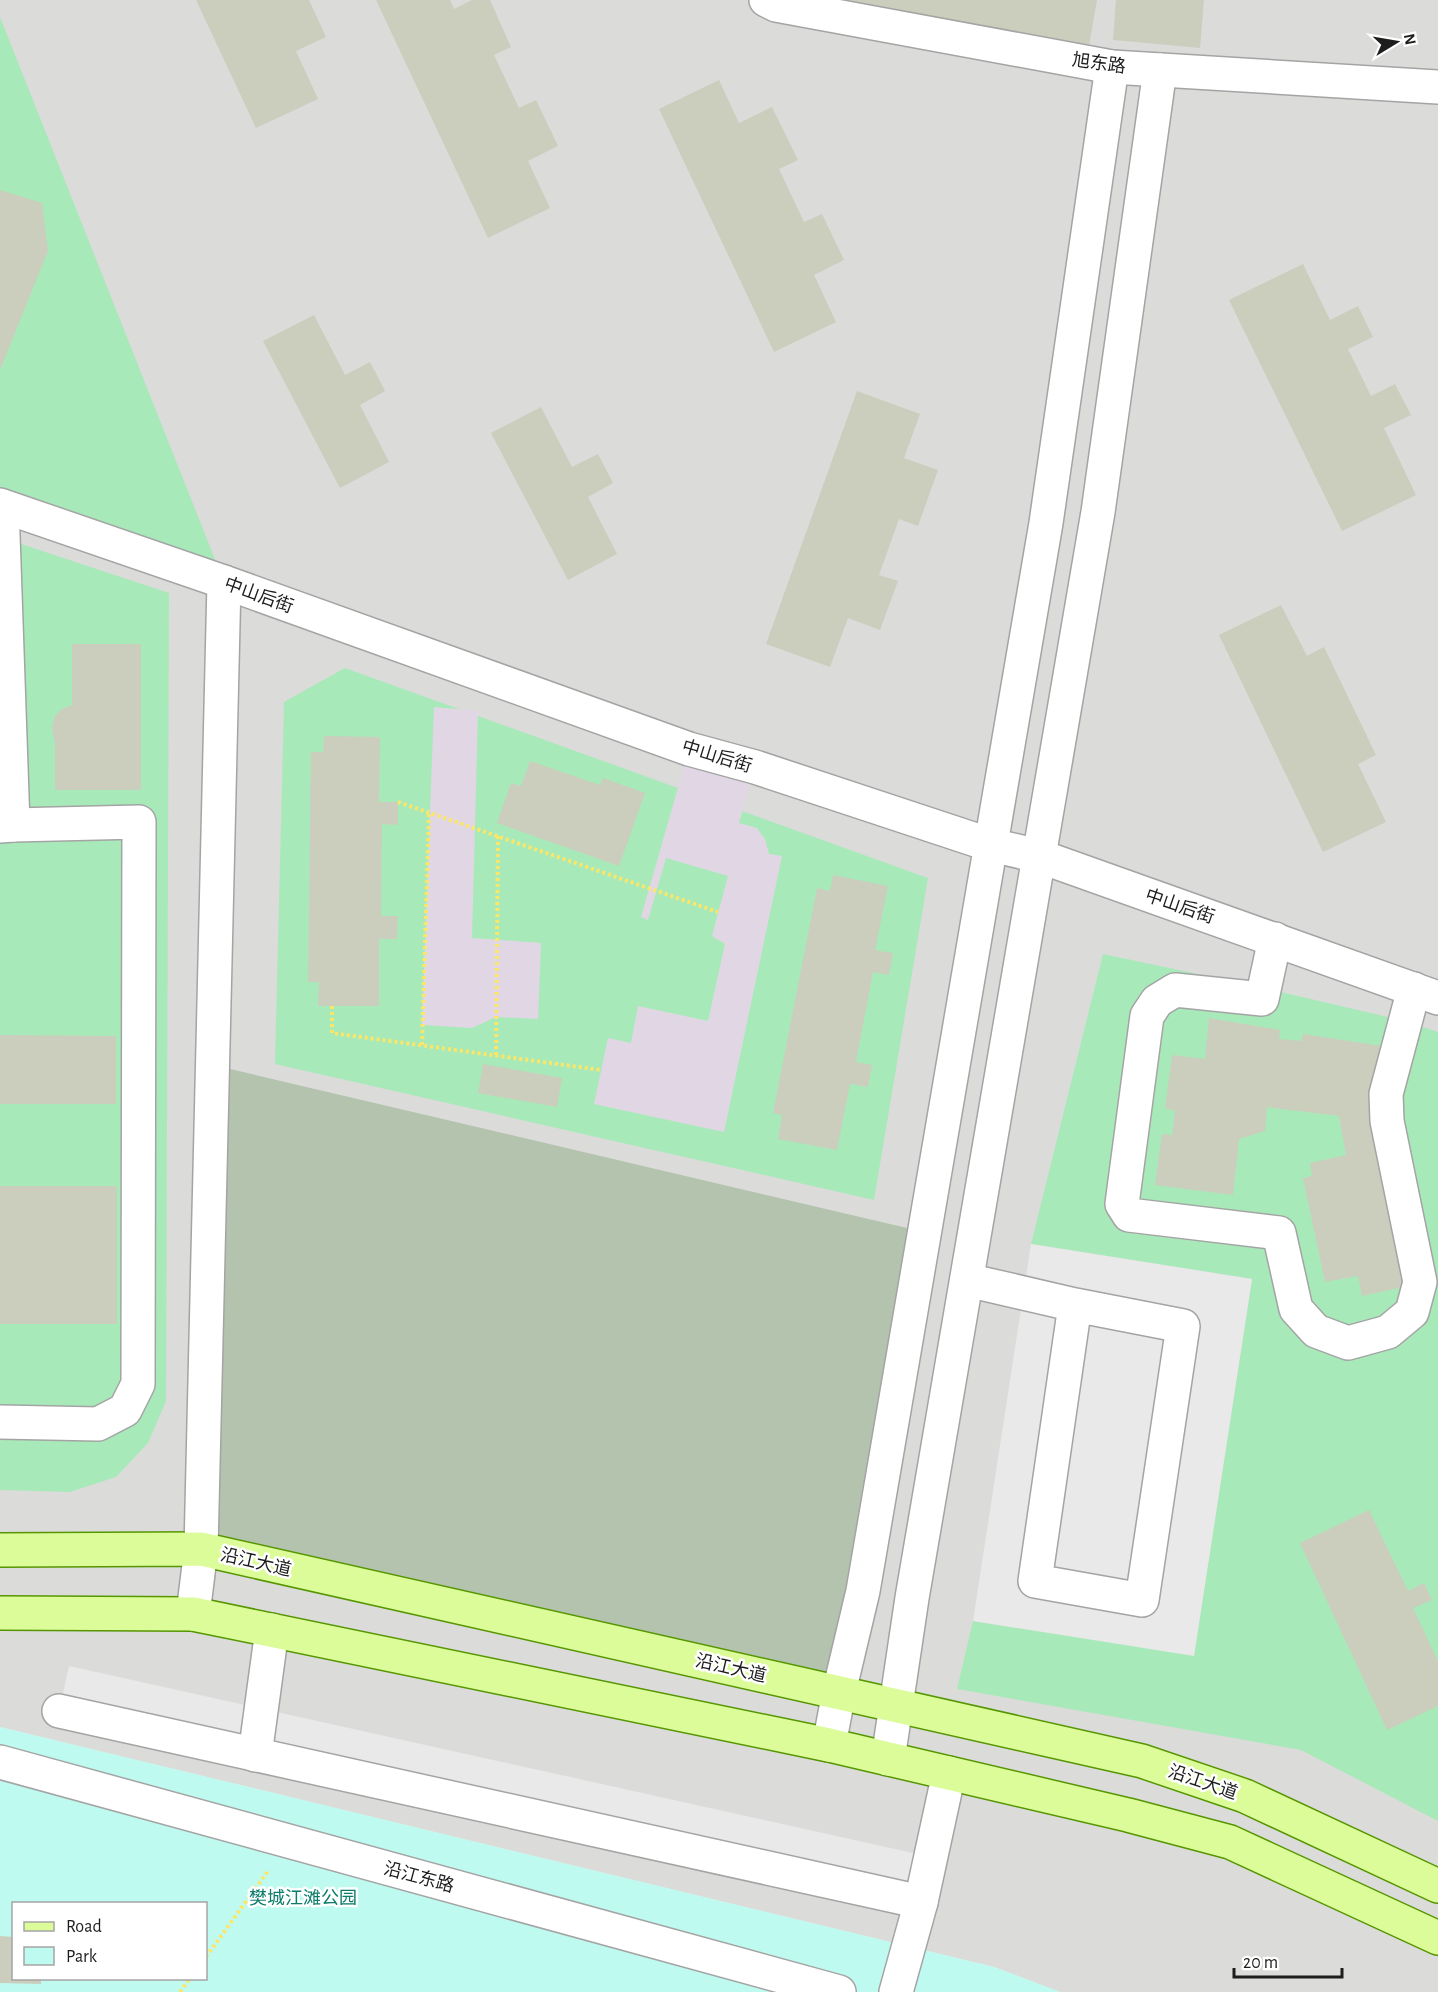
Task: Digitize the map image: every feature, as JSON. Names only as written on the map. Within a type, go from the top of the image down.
[{"type":"main road","name":"沿江大道","points":[[0,1550],[201,1549],[1142,1761],[1245,1796],[1438,1886]]},
{"type":"main road","points":[[0,1613],[193,1614],[829,1745],[1128,1815],[1230,1842],[1438,1938]]},
{"type":"street","name":"旭东路","points":[[766,0],[776,5],[1112,67],[1438,87]]},
{"type":"street","points":[[829,1745],[838,1692],[863,1591],[1046,523],[1112,67]]},
{"type":"street","points":[[888,1759],[912,1598],[1098,512],[1160,70]]},
{"type":"street","points":[[0,1422],[98,1424],[125,1410],[138,1384],[139,822],[7,825],[1,506]]},
{"type":"street","name":"中山后街","points":[[1,506],[224,582],[688,749],[755,767],[991,845],[1039,856],[1426,993]]},
{"type":"street","points":[[193,1614],[201,1549],[224,582]]},
{"type":"street","points":[[1275,939],[1262,999],[1175,990],[1157,1001],[1147,1016],[1122,1204],[1130,1215],[1279,1233],[1296,1309],[1316,1331],[1348,1342],[1388,1332],[1412,1312],[1420,1281],[1387,1121],[1386,1094],[1426,993]]},
{"type":"street","points":[[966,1280],[1075,1305],[1183,1326],[1142,1600],[1035,1581],[1075,1305]]},
{"type":"street","points":[[255,1755],[272,1630]]},
{"type":"street","points":[[59,1711],[921,1902]]},
{"type":"street","name":"沿江东路","points":[[0,1762],[839,1992]]},
{"type":"street","points":[[896,1992],[921,1902],[949,1773]]},
{"type":"path","points":[[398,802],[718,912]]},
{"type":"path","points":[[422,1046],[429,812]]},
{"type":"path","points":[[496,1055],[498,836]]},
{"type":"path","points":[[332,1006],[332,1033],[601,1070]]},
{"type":"path","points":[[207,1956],[290,1842]]},
{"type":"shaded area","points":[[0,0],[1438,0],[1438,1992],[1060,1992],[994,1967],[0,1727]]},
{"type":"shaded area","points":[[434,707],[478,711],[472,938],[541,943],[538,1019],[496,1017],[472,1028],[422,1025]]},
{"type":"shaded area","points":[[689,749],[755,767],[739,823],[757,828],[765,839],[769,854],[782,856],[724,1132],[594,1104],[608,1038],[631,1043],[638,1006],[708,1021],[725,944],[712,936],[728,876],[666,858],[648,920],[641,917]]},
{"type":"shaded area","points":[[213,1065],[924,1232],[839,1692],[201,1549]]},
{"type":"shaded area","points":[[1031,1244],[1252,1279],[1194,1656],[973,1621]]},
{"type":"shaded area","points":[[69,1666],[931,1857],[921,1902],[59,1711]]},
{"type":"green space","points":[[0,17],[224,582],[0,505]]},
{"type":"green space","points":[[0,537],[169,593],[166,1401],[148,1443],[116,1477],[70,1492],[0,1490]]},
{"type":"green space","points":[[345,668],[928,878],[874,1200],[275,1064],[284,702]]},
{"type":"green space","points":[[1103,954],[1264,988],[1405,1021],[1438,1032],[1438,1821],[1301,1750],[957,1689],[973,1621],[1194,1655],[1252,1279],[1031,1244]]},
{"type":"green space","name":"樊城江滩公园","points":[[0,1727],[994,1967],[1060,1992],[0,1992]]},
{"type":"building","points":[[196,0],[309,0],[326,37],[296,51],[318,99],[256,128]]},
{"type":"building","points":[[376,0],[450,0],[454,9],[472,0],[490,0],[511,47],[494,55],[519,108],[536,100],[558,146],[528,161],[550,208],[488,238]]},
{"type":"building","points":[[833,0],[1097,0],[1089,46]]},
{"type":"building","points":[[1116,0],[1204,0],[1200,48],[1113,40]]},
{"type":"building","points":[[719,80],[739,123],[772,107],[798,160],[779,169],[804,222],[822,214],[844,260],[814,275],[836,322],[774,352],[659,109]]},
{"type":"building","points":[[0,190],[42,203],[48,251],[0,370]]},
{"type":"building","points":[[1303,264],[1330,320],[1358,306],[1373,337],[1348,349],[1371,396],[1395,384],[1411,415],[1384,428],[1416,495],[1342,531],[1229,300]]},
{"type":"building","points":[[314,315],[345,375],[370,362],[385,391],[360,405],[389,462],[340,488],[263,341]]},
{"type":"building","points":[[857,391],[920,414],[904,458],[938,470],[918,526],[899,519],[879,575],[898,581],[880,630],[848,618],[830,667],[766,644]]},
{"type":"building","points":[[541,407],[572,467],[598,454],[613,483],[588,497],[617,554],[568,580],[491,433]]},
{"type":"building","points":[[1281,605],[1307,656],[1324,647],[1376,755],[1358,764],[1386,822],[1323,852],[1219,635]]},
{"type":"building","points":[[72,644],[141,644],[141,790],[55,790],[55,743],[52,728],[55,716],[62,709],[72,705]]},
{"type":"building","points":[[324,736],[380,737],[379,802],[398,802],[398,825],[382,824],[381,916],[398,916],[397,939],[379,939],[379,1006],[318,1006],[319,982],[308,982],[311,752],[323,752]]},
{"type":"building","points":[[530,761],[600,785],[603,778],[645,793],[619,866],[497,823],[511,783],[521,786]]},
{"type":"building","points":[[833,875],[888,886],[875,950],[893,953],[889,975],[873,972],[856,1062],[872,1065],[868,1087],[850,1084],[837,1150],[778,1139],[782,1115],[773,1113],[817,888],[830,891]]},
{"type":"building","points":[[1209,1018],[1280,1030],[1279,1039],[1301,1041],[1303,1034],[1382,1046],[1374,1108],[1408,1286],[1362,1296],[1358,1276],[1325,1282],[1303,1178],[1312,1176],[1310,1163],[1346,1155],[1339,1116],[1267,1107],[1265,1131],[1239,1139],[1233,1195],[1155,1185],[1162,1134],[1172,1135],[1175,1111],[1165,1108],[1172,1055],[1205,1059]]},
{"type":"building","points":[[0,1035],[116,1036],[116,1104],[0,1104]]},
{"type":"building","points":[[483,1064],[562,1078],[557,1107],[478,1093]]},
{"type":"building","points":[[0,1186],[117,1186],[117,1324],[0,1324]]},
{"type":"building","points":[[1369,1510],[1408,1591],[1424,1583],[1432,1600],[1413,1608],[1438,1661],[1438,1706],[1387,1730],[1300,1543]]},
{"type":"building","points":[[0,1936],[12,1937],[12,1980],[41,1980],[41,1984],[0,1983]]}]
